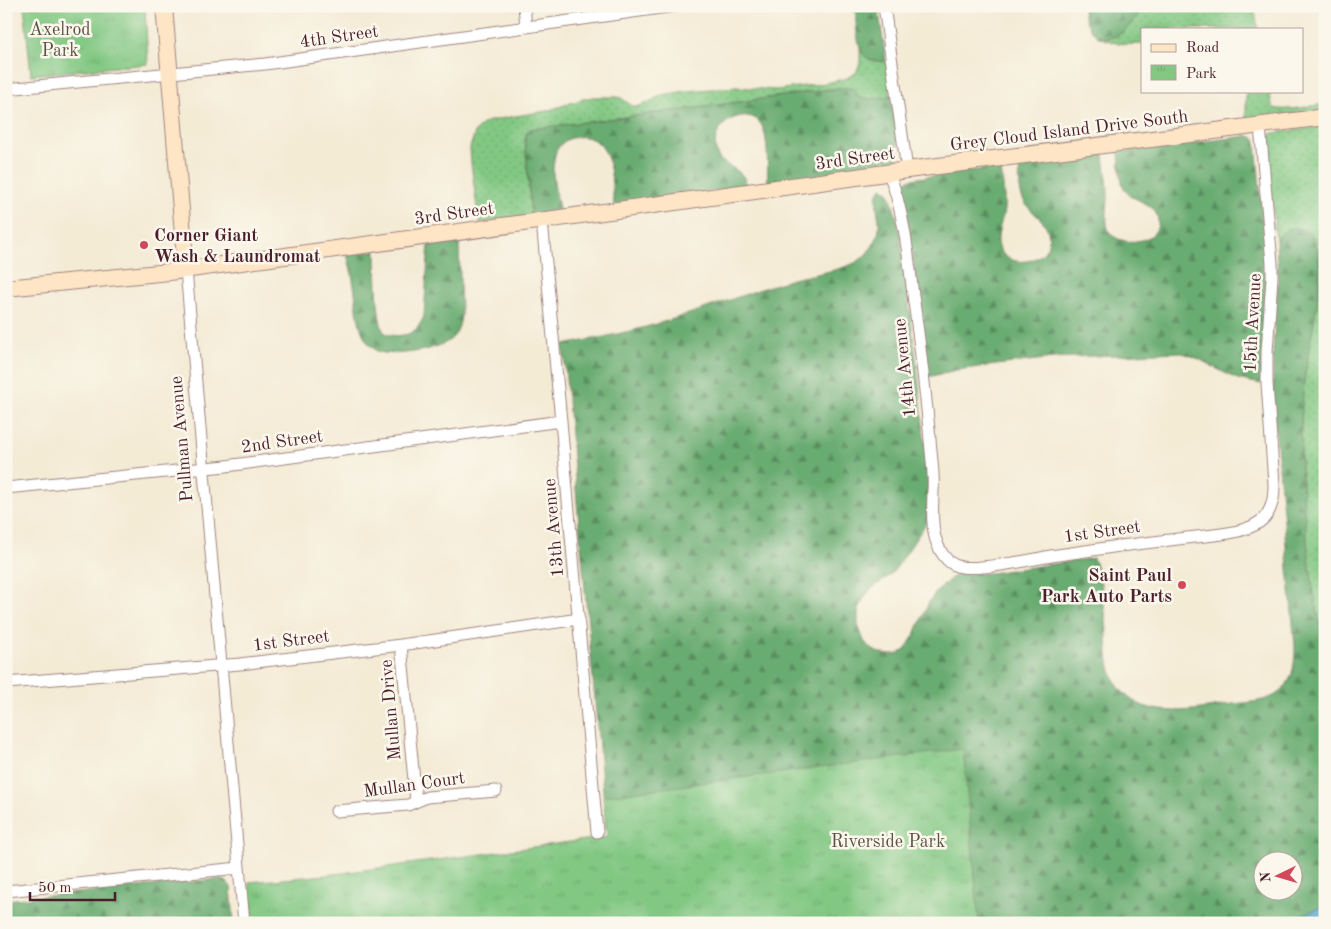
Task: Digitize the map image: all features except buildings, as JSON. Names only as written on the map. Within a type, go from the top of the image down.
[{"type":"street","name":"Pullman Avenue","points":[[164,6],[244,923]]},
{"type":"street","points":[[524,6],[526,27]]},
{"type":"street","name":"4th Street","points":[[6,89],[266,64],[674,6]]},
{"type":"street","points":[[884,6],[907,170]]},
{"type":"street","name":"Grey Cloud Island Drive South","points":[[907,170],[1325,118]]},
{"type":"street","name":"15th Avenue","points":[[1260,126],[1272,271],[1267,384],[1274,494],[1271,507],[1263,519]]},
{"type":"street","name":"3rd Street","points":[[6,288],[186,270],[907,170]]},
{"type":"street","name":"14th Avenue","points":[[889,173],[904,224],[920,341],[933,482],[933,528],[938,546],[946,558]]},
{"type":"street","name":"13th Avenue","points":[[542,221],[597,832]]},
{"type":"street","name":"2nd Street","points":[[6,488],[204,468],[561,421]]},
{"type":"street","name":"1st Street","points":[[946,558],[951,563],[961,567],[994,565],[1140,543],[1232,532],[1252,526],[1263,519]]},
{"type":"street","name":"1st Street","points":[[6,683],[221,665],[401,645],[578,619]]},
{"type":"street","name":"Mullan Drive","points":[[401,645],[416,801]]},
{"type":"street","name":"Mullan Court","points":[[336,811],[408,805],[427,797],[496,791]]},
{"type":"street","points":[[6,891],[239,868]]},
{"type":"green space","name":"Axelrod Park","points":[[24,6],[145,6],[148,64],[31,75]]},
{"type":"green space","points":[[855,6],[878,6],[886,61],[871,60],[866,57],[860,48]]},
{"type":"green space","points":[[1082,6],[1144,6],[1122,33],[1106,38],[1096,35],[1089,27]]},
{"type":"green space","points":[[1144,6],[1254,6],[1258,28],[1141,28],[1141,44],[1119,43],[1097,36],[1105,37],[1118,34],[1130,24]]},
{"type":"green space","points":[[860,47],[870,59],[886,61],[891,96],[862,99],[855,90],[839,88],[530,129],[525,139],[531,216],[479,223],[470,148],[475,132],[486,122],[546,111],[593,97],[617,97],[636,107],[662,95],[686,91],[735,87],[776,90],[826,83],[847,78],[856,73],[860,63]]},
{"type":"green space","points":[[839,88],[853,89],[858,96],[865,99],[891,96],[898,153],[897,160],[891,166],[768,183],[767,146],[762,126],[756,119],[749,116],[740,116],[731,119],[724,125],[718,133],[715,143],[719,157],[724,163],[741,174],[747,186],[614,205],[610,170],[605,152],[594,140],[578,137],[564,142],[558,147],[555,155],[553,177],[560,212],[531,216],[525,139],[530,129]]},
{"type":"green space","points":[[1246,92],[1270,92],[1272,105],[1277,109],[1325,104],[1325,110],[1246,120]]},
{"type":"green space","points":[[1325,126],[1325,650],[1309,565],[1300,448],[1303,389],[1319,288],[1320,264],[1315,240],[1292,228],[1282,233],[1276,240],[1266,143],[1268,136],[1273,133]]},
{"type":"green space","points":[[1247,136],[1253,138],[1256,143],[1267,269],[1261,384],[1230,376],[1201,360],[1178,352],[1053,358],[956,370],[928,377],[907,214],[901,194],[901,189],[906,181],[1001,167],[1004,204],[998,237],[999,247],[1003,254],[1010,259],[1027,261],[1035,259],[1042,254],[1047,247],[1049,239],[1043,221],[1030,209],[1021,195],[1019,165],[1104,154],[1108,188],[1107,222],[1109,231],[1121,240],[1138,241],[1146,239],[1153,234],[1157,228],[1158,220],[1153,209],[1134,198],[1125,190],[1121,176],[1119,152]]},
{"type":"green space","points":[[882,187],[890,195],[899,226],[918,374],[928,475],[927,522],[897,567],[888,577],[871,589],[860,605],[858,625],[864,641],[869,647],[883,654],[898,654],[905,650],[915,634],[929,602],[937,591],[960,572],[967,574],[991,573],[1093,558],[1102,588],[1108,658],[1113,678],[1121,690],[1132,700],[1159,710],[1190,710],[1266,699],[1273,697],[1283,689],[1292,674],[1295,646],[1273,400],[1273,350],[1278,279],[1276,240],[1287,230],[1299,228],[1306,231],[1315,240],[1319,259],[1319,278],[1317,304],[1304,379],[1301,421],[1301,470],[1313,589],[1325,650],[1325,906],[1280,923],[561,923],[607,836],[563,345],[657,324],[789,280],[855,263],[868,252],[879,231],[877,196]]},
{"type":"green space","points":[[459,239],[461,316],[455,335],[439,346],[416,352],[393,354],[375,350],[366,340],[360,327],[353,277],[347,254],[376,251],[377,293],[382,327],[386,333],[401,335],[413,331],[424,316],[429,243]]},
{"type":"green space","name":"Riverside Park","points":[[963,749],[979,923],[253,923],[249,882],[327,875],[607,837],[603,796]]},
{"type":"green space","points":[[219,879],[226,881],[231,887],[234,923],[6,923],[6,900]]},
{"type":"water","points":[[1325,906],[1325,923],[1280,923],[1320,908]]},
{"type":"place","name":"Corner Giant Wash & Laundromat","points":[[144,245]]},
{"type":"place","name":"Saint Paul Park Auto Parts","points":[[1182,585]]}]
